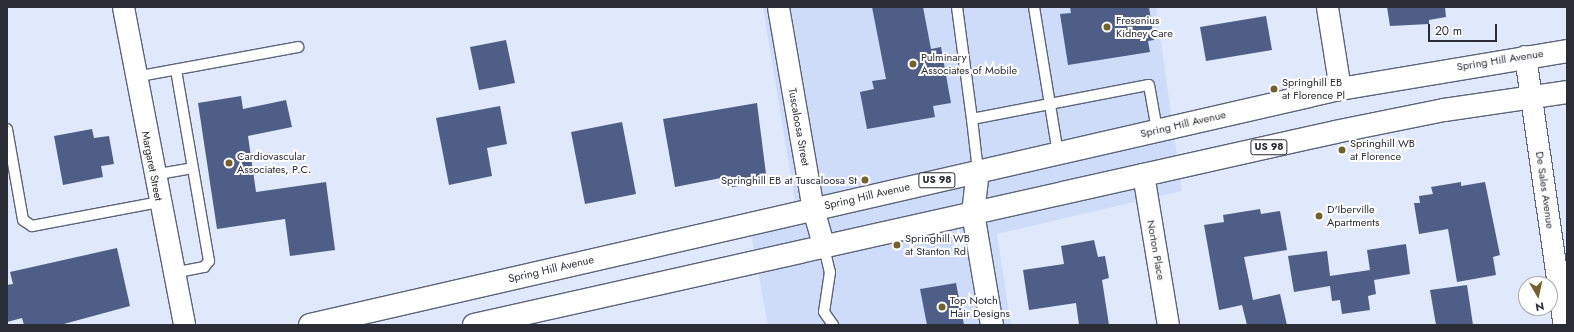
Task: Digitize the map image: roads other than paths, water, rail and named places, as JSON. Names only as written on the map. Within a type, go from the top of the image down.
[{"type":"main road","name":"Spring Hill Avenue","points":[[310,325],[978,170],[1340,89],[1525,56],[1567,51]]},
{"type":"main road","name":"US 98","points":[[474,325],[1143,174],[1444,110],[1531,96],[1567,92]]},
{"type":"main road","points":[[978,170],[973,213],[992,325]]},
{"type":"street","name":"Margaret Street","points":[[123,7],[153,175],[184,325]]},
{"type":"street","name":"Tuscaloosa Street","points":[[778,7],[813,209],[824,247]]},
{"type":"street","points":[[1326,7],[1340,89]]},
{"type":"street","name":"De Sales Avenue","points":[[1525,56],[1564,325]]},
{"type":"street","name":"Norton Place","points":[[1143,174],[1168,325]]},
{"type":"lane","points":[[957,7],[978,170]]},
{"type":"lane","points":[[1034,7],[1058,152]]},
{"type":"lane","points":[[135,77],[298,47]]},
{"type":"lane","points":[[173,272],[204,267],[209,261],[176,70]]},
{"type":"lane","points":[[972,119],[1149,85],[1158,130]]},
{"type":"lane","points":[[7,129],[23,220],[32,226],[159,202]]},
{"type":"lane","points":[[153,175],[192,168]]},
{"type":"lane","points":[[824,247],[830,272],[824,312],[833,325]]},
{"type":"place","name":"Fresenius Kidney Care","points":[[1107,27]]},
{"type":"place","name":"Pulminary Associates of Mobile","points":[[913,64]]},
{"type":"place","name":"Springhill EB at Florence Pl","points":[[1274,89]]},
{"type":"place","name":"Springhill WB at Florence","points":[[1342,150]]},
{"type":"place","name":"Cardiovascular Associates, P.C.","points":[[229,163]]},
{"type":"place","name":"Springhill EB at Tuscaloosa St","points":[[865,180]]},
{"type":"place","name":"D'Iberville Apartments","points":[[1319,216]]},
{"type":"place","name":"Springhill WB at Stanton Rd","points":[[897,245]]},
{"type":"place","name":"Top Notch Hair Designs","points":[[942,307]]}]
